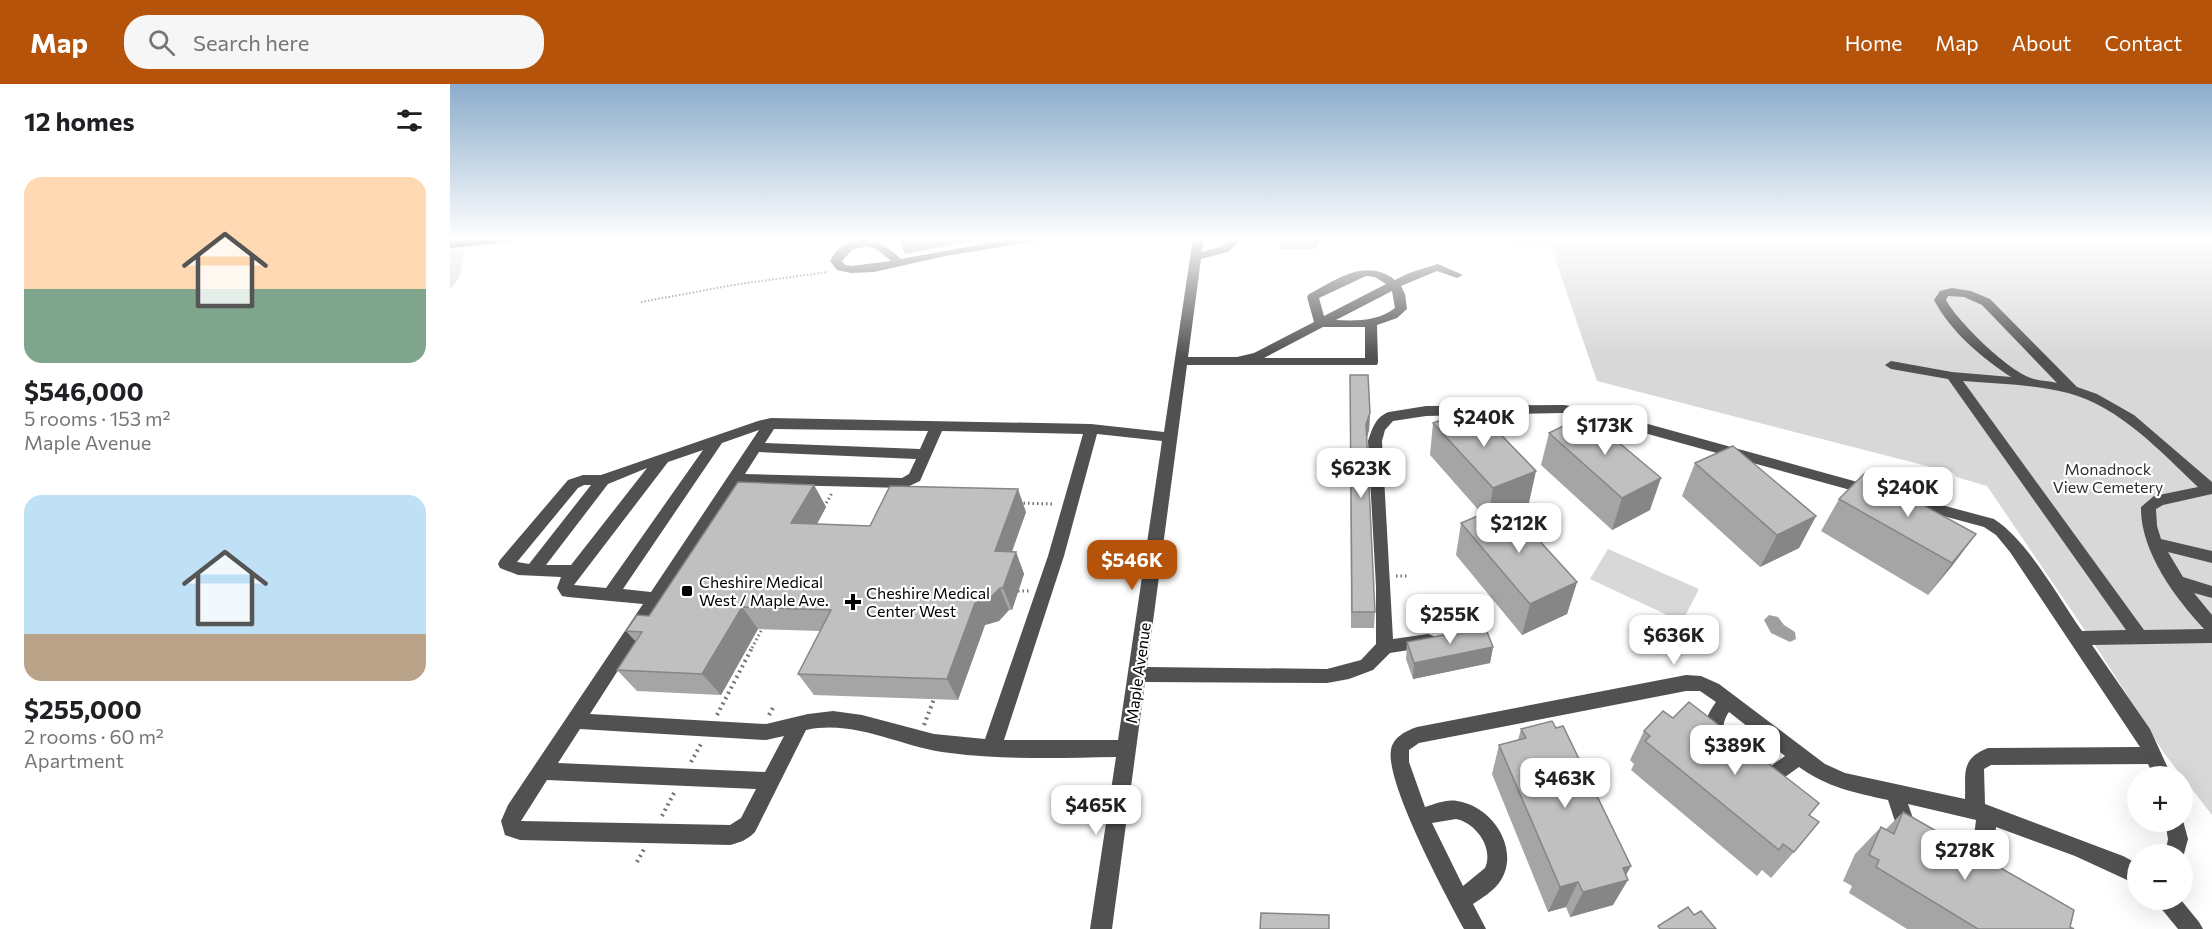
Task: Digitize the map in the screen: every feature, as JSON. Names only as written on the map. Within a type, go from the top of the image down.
[{"type":"street","name":"Maple Avenue","points":[[1101,929],[1193,277]]},
{"type":"street","points":[[1320,323],[1313,297],[1353,277]]},
{"type":"street","points":[[1320,323],[1371,322],[1386,319],[1401,309],[1400,297],[1393,284],[1386,277]]},
{"type":"street","points":[[1237,361],[1258,356],[1409,277]]},
{"type":"street","points":[[2030,383],[1993,359],[1954,319],[1940,300],[1944,294],[1952,292],[1967,294],[1986,302],[2072,390]]},
{"type":"street","points":[[1182,361],[1372,362],[1371,322]]},
{"type":"street","points":[[1891,365],[1952,376],[2030,383],[2090,395],[2121,411],[2211,489]]},
{"type":"street","points":[[1952,376],[2140,637]]},
{"type":"street","points":[[1385,647],[1384,587],[1375,441],[1378,428],[1389,417],[1426,411],[1564,409],[1601,416],[1887,496],[1977,518],[2001,531],[2016,548],[2144,735],[2158,766]]},
{"type":"street","points":[[534,569],[603,480],[617,473],[771,423],[1091,429],[1171,437]]},
{"type":"street","points":[[771,423],[658,599],[515,812],[511,821],[513,828],[730,836],[740,833],[748,825],[800,724]]},
{"type":"street","points":[[735,479],[905,483],[915,477],[937,426]]},
{"type":"street","points":[[992,747],[1056,556],[1091,429]]},
{"type":"street","points":[[610,595],[717,440]]},
{"type":"street","points":[[756,447],[925,454]]},
{"type":"street","points":[[658,599],[568,591],[565,588],[574,572],[663,458]]},
{"type":"street","points":[[574,572],[513,568],[506,564],[573,484],[583,480],[603,480]]},
{"type":"street","points":[[2211,489],[2159,500],[2149,507],[2149,525],[2166,564],[2212,626]]},
{"type":"street","points":[[2157,544],[2212,557]]},
{"type":"street","points":[[2180,583],[2212,592]]},
{"type":"street","points":[[2077,638],[2212,636]]},
{"type":"street","points":[[1138,674],[1327,676],[1349,672],[1367,665],[1385,647],[1443,639]]},
{"type":"street","points":[[1475,929],[1419,818],[1400,762],[1399,751],[1406,741],[1417,735],[1686,683],[1707,687],[1728,700],[1818,770],[1843,781],[1981,812],[2097,855],[2127,870]]},
{"type":"street","points":[[1725,751],[1714,738],[1712,728],[1715,717],[1728,700]]},
{"type":"street","points":[[576,721],[766,732],[817,719],[836,719],[918,740],[952,745],[1128,748]]},
{"type":"street","points":[[1895,793],[1905,829],[1914,840],[1964,858],[1977,854],[1986,840],[1975,765],[1988,757],[2154,755]]},
{"type":"street","points":[[1744,767],[1758,775],[1775,774],[1799,756]]},
{"type":"street","points":[[543,771],[771,781]]},
{"type":"street","points":[[1419,818],[1445,810],[1462,811],[1478,820],[1493,840],[1497,851],[1495,869],[1481,885],[1460,900]]},
{"type":"street","points":[[2176,910],[2192,929]]},
{"type":"path","points":[[641,302],[786,277]]},
{"type":"path","points":[[824,507],[830,497]]},
{"type":"path","points":[[1011,502],[1070,504]]},
{"type":"path","points":[[1018,591],[1031,591]]},
{"type":"path","points":[[714,720],[762,629]]},
{"type":"path","points":[[918,740],[934,699]]},
{"type":"path","points":[[688,768],[705,737]]},
{"type":"path","points":[[658,823],[676,789]]},
{"type":"green space","points":[[450,277],[459,277],[459,278],[450,290]]},
{"type":"green space","name":"Monadnock View Cemetery","points":[[1561,277],[2212,277],[2212,815],[2193,790],[2193,766],[2174,766],[2164,753],[2099,651],[1987,486],[1956,477],[1954,473],[1597,381]]},
{"type":"green space","points":[[1608,549],[1699,589],[1682,622],[1590,579]]},
{"type":"shaded area","points":[[1769,615],[1778,617],[1784,625],[1795,632],[1796,639],[1790,642],[1771,633],[1764,620]]},
{"type":"building","points":[[1350,375],[1368,375],[1370,413],[1366,424],[1375,612],[1352,612]]},
{"type":"building","points":[[1474,407],[1536,471],[1493,488],[1433,423]]},
{"type":"building","points":[[1586,415],[1661,478],[1622,498],[1549,433]]},
{"type":"building","points":[[1733,446],[1816,516],[1777,535],[1695,463]]},
{"type":"building","points":[[1865,473],[1976,534],[1952,563],[1839,499]]},
{"type":"building","name":"Cheshire Medical Center West","points":[[738,482],[814,485],[791,523],[870,526],[890,486],[1018,489],[995,551],[1016,552],[1003,588],[1000,588],[989,599],[975,603],[947,679],[798,674],[831,610],[742,607],[702,674],[617,670],[642,632],[626,631],[637,615],[649,616]]},
{"type":"building","points":[[1506,504],[1577,582],[1530,604],[1461,523]]},
{"type":"building","points":[[1485,627],[1493,647],[1414,663],[1407,642]]},
{"type":"building","points":[[1689,702],[1819,803],[1809,815],[1819,822],[1794,852],[1783,844],[1779,850],[1645,741],[1650,736],[1644,731],[1663,711],[1673,718]]},
{"type":"building","points":[[1552,721],[1556,728],[1563,726],[1631,866],[1623,868],[1628,880],[1583,892],[1578,882],[1560,887],[1499,745],[1526,738],[1521,729]]},
{"type":"building","points":[[1903,812],[2074,910],[2070,927],[2074,929],[1978,929],[1876,867],[1879,860],[1869,855],[1881,827],[1894,834]]},
{"type":"building","points":[[1688,907],[1694,915],[1701,911],[1716,929],[1660,929],[1658,926]]},
{"type":"building","points":[[1261,913],[1329,915],[1329,929],[1260,929]]},
{"type":"place","name":"Cheshire Medical West / Maple Ave.","points":[[687,591]]},
{"type":"place","name":"Cheshire Medical Center West","points":[[853,602]]}]
